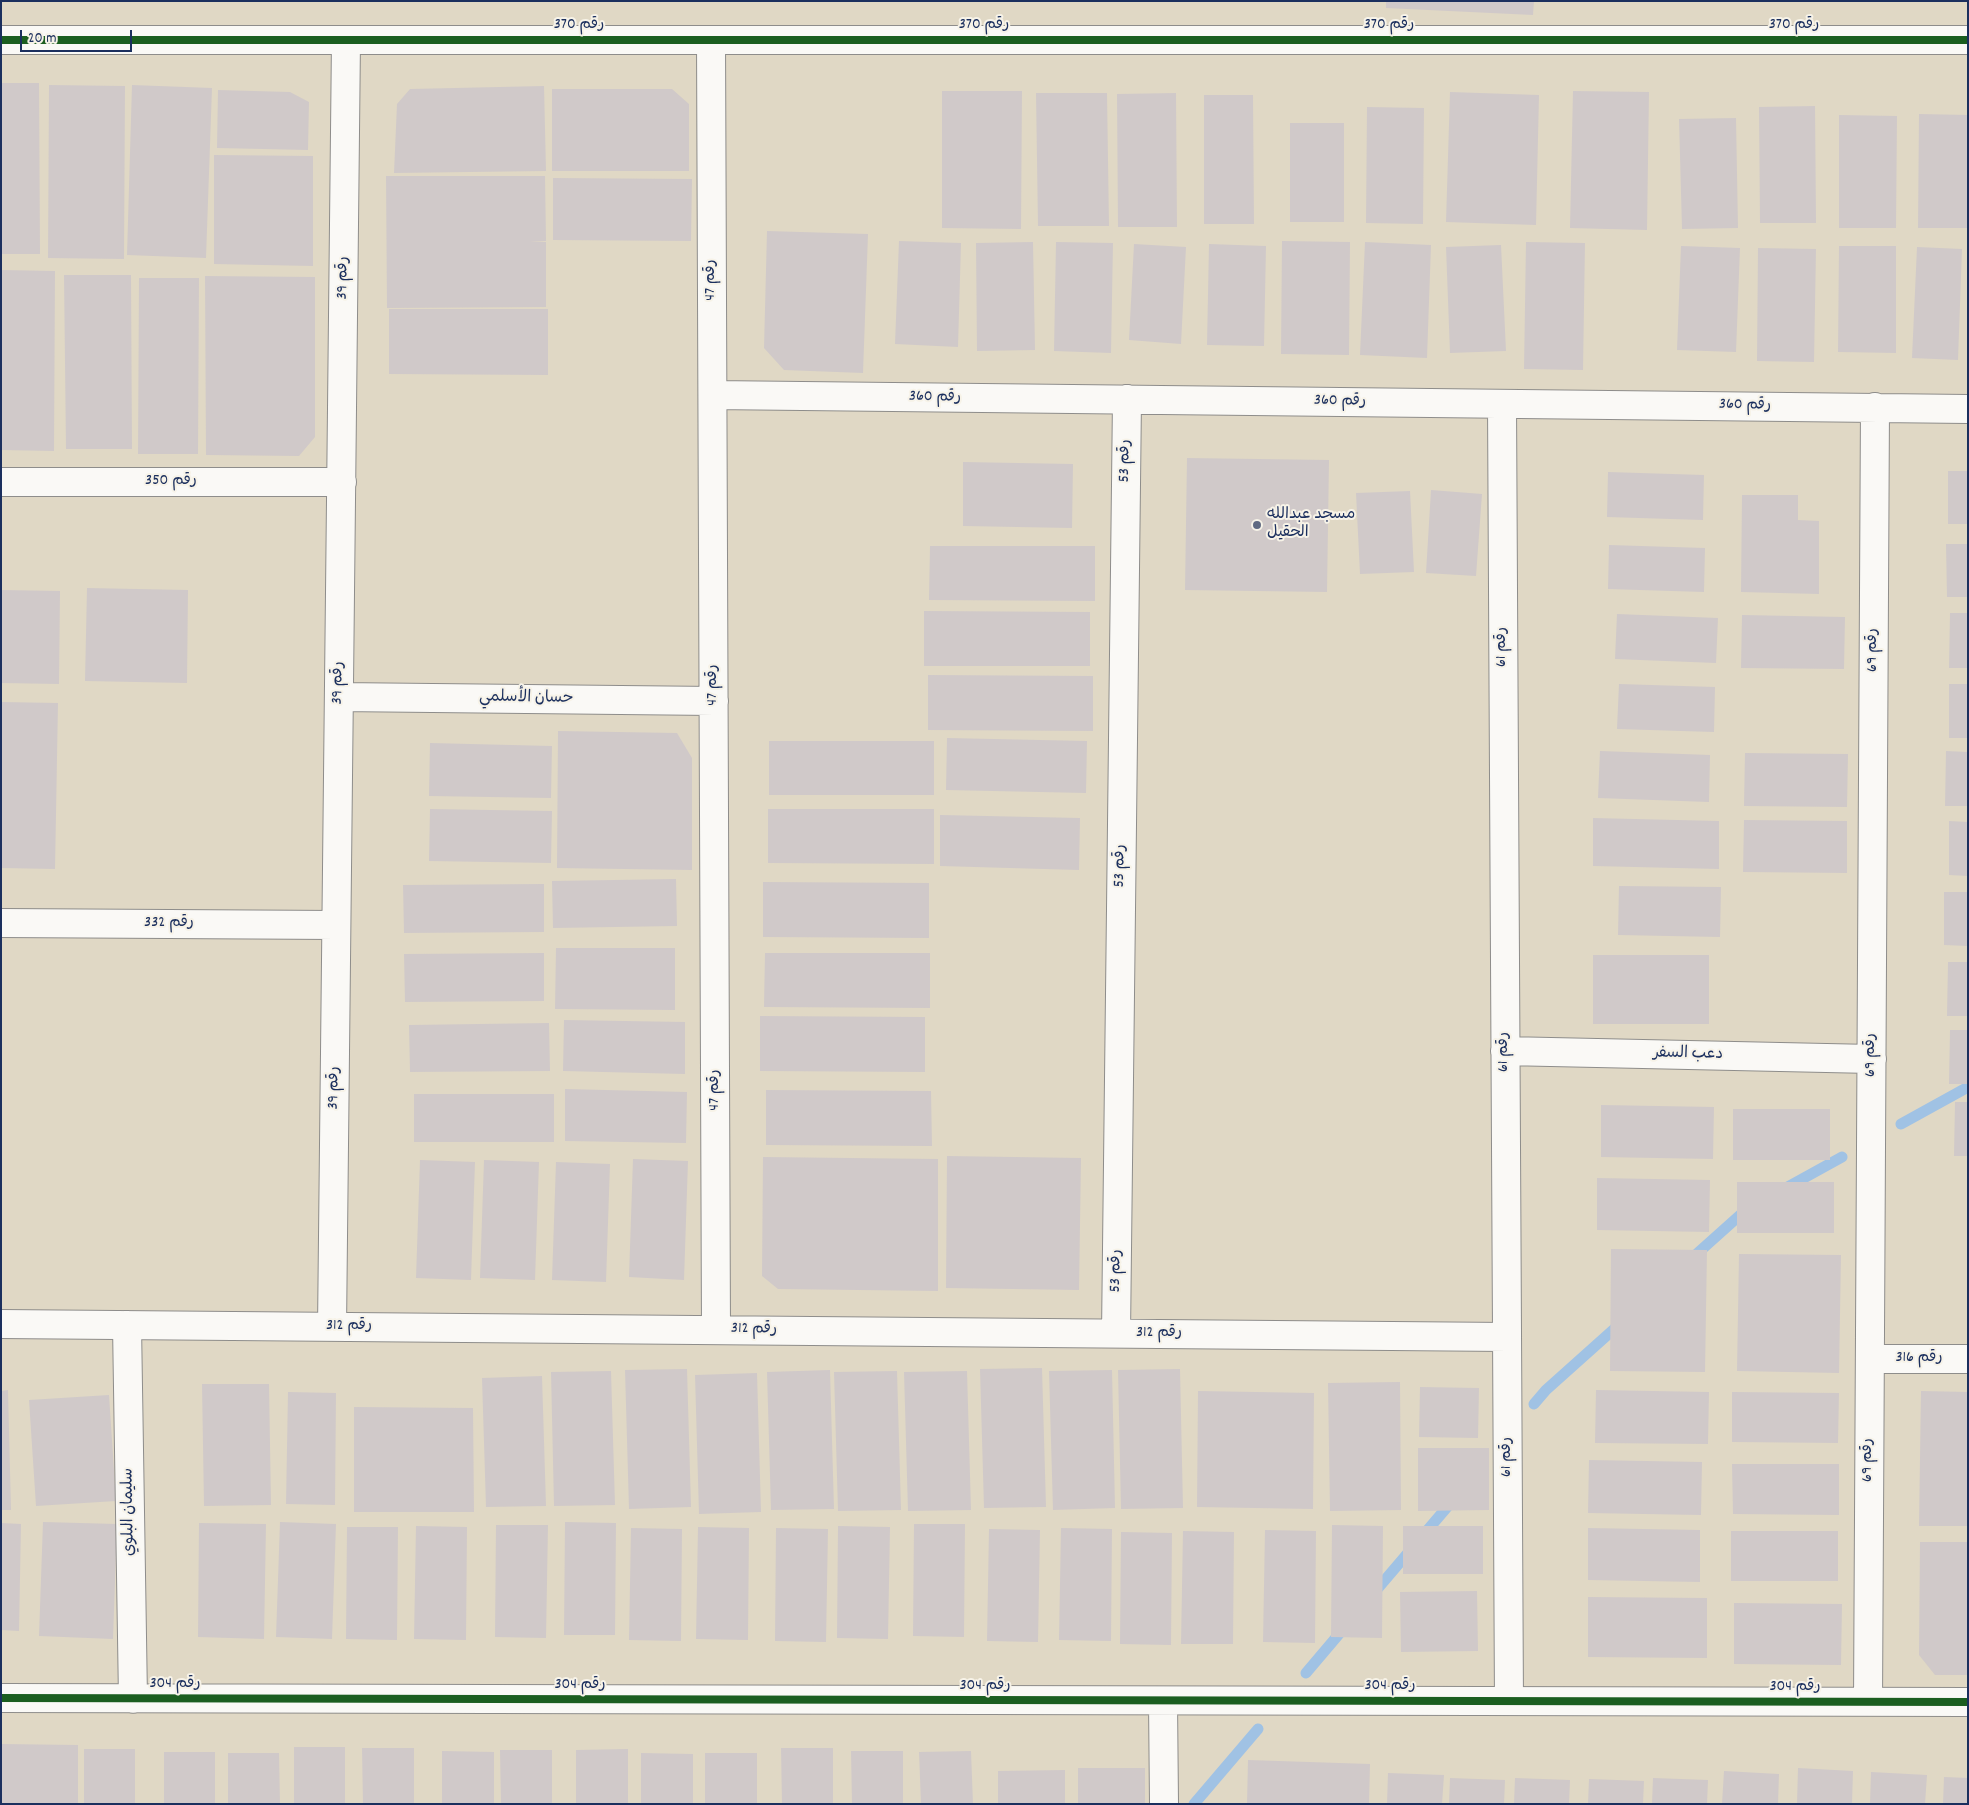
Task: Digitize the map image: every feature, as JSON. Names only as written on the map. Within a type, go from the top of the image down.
[{"type":"street","name":"رقم 370","points":[[1,40],[1968,40]]},
{"type":"street","name":"رقم 39","points":[[332,1327],[346,40]]},
{"type":"street","name":"رقم 47","points":[[712,40],[716,1330]]},
{"type":"street","name":"رقم 360","points":[[713,395],[1968,408]]},
{"type":"street","name":"رقم 53","points":[[1116,1334],[1127,400]]},
{"type":"street","name":"رقم 61","points":[[1502,404],[1509,1701]]},
{"type":"street","name":"رقم 69","points":[[1868,1702],[1876,407]]},
{"type":"street","name":"رقم 350","points":[[1,482],[342,482]]},
{"type":"street","name":"حسان الأسلمي","points":[[339,697],[714,701]]},
{"type":"street","name":"رقم 332","points":[[1,923],[336,926]]},
{"type":"street","name":"دعب السفر","points":[[1505,1051],[1872,1059]]},
{"type":"street","name":"رقم 312","points":[[1,1324],[1507,1337]]},
{"type":"street","name":"سليمان البلوي","points":[[127,1325],[133,1698]]},
{"type":"street","name":"رقم 316","points":[[1870,1359],[1968,1359]]},
{"type":"street","name":"رقم 304","points":[[1,1698],[1968,1702]]},
{"type":"street","points":[[1163,1701],[1164,1804]]},
{"type":"building","points":[[1386,1],[1534,1],[1533,15],[1386,8]]},
{"type":"building","points":[[1,83],[39,83],[40,254],[1,254]]},
{"type":"building","points":[[49,85],[125,86],[124,259],[48,258]]},
{"type":"building","points":[[132,85],[212,88],[206,258],[127,255]]},
{"type":"building","points":[[544,86],[546,171],[394,173],[397,104],[410,89]]},
{"type":"building","points":[[552,89],[672,89],[689,104],[689,171],[552,171]]},
{"type":"building","points":[[218,90],[290,92],[309,102],[308,150],[217,148]]},
{"type":"building","points":[[942,91],[1022,91],[1021,229],[942,228]]},
{"type":"building","points":[[1573,91],[1649,92],[1647,230],[1570,228]]},
{"type":"building","points":[[1450,92],[1539,95],[1536,225],[1446,222]]},
{"type":"building","points":[[1036,93],[1107,93],[1109,226],[1038,226]]},
{"type":"building","points":[[1176,93],[1177,227],[1118,227],[1117,94]]},
{"type":"building","points":[[1204,95],[1253,95],[1254,224],[1204,224]]},
{"type":"building","points":[[1815,106],[1816,223],[1760,223],[1759,107]]},
{"type":"building","points":[[1367,107],[1424,108],[1423,224],[1366,223]]},
{"type":"building","points":[[1919,114],[1968,115],[1968,228],[1918,228]]},
{"type":"building","points":[[1839,115],[1897,116],[1896,228],[1839,228]]},
{"type":"building","points":[[1736,118],[1738,228],[1682,229],[1679,119]]},
{"type":"building","points":[[1290,123],[1344,123],[1344,222],[1290,222]]},
{"type":"building","points":[[214,155],[313,156],[313,266],[214,264]]},
{"type":"building","points":[[386,176],[545,176],[546,241],[530,242],[546,242],[546,307],[387,308]]},
{"type":"building","points":[[553,178],[692,179],[691,241],[553,240]]},
{"type":"building","points":[[767,231],[868,234],[863,373],[784,370],[764,348]]},
{"type":"building","points":[[899,241],[961,243],[958,347],[895,344]]},
{"type":"building","points":[[1282,241],[1350,242],[1349,355],[1281,354]]},
{"type":"building","points":[[1033,242],[1035,350],[977,351],[976,243]]},
{"type":"building","points":[[1056,242],[1113,243],[1111,353],[1054,351]]},
{"type":"building","points":[[1365,242],[1431,245],[1427,358],[1360,355]]},
{"type":"building","points":[[1526,242],[1585,243],[1583,370],[1524,369]]},
{"type":"building","points":[[1134,244],[1186,247],[1181,344],[1129,340]]},
{"type":"building","points":[[1209,244],[1266,246],[1264,346],[1207,345]]},
{"type":"building","points":[[1501,245],[1506,351],[1450,353],[1446,247]]},
{"type":"building","points":[[1681,246],[1740,248],[1736,352],[1677,350]]},
{"type":"building","points":[[1839,246],[1896,246],[1896,353],[1838,352]]},
{"type":"building","points":[[1917,247],[1962,249],[1958,360],[1912,358]]},
{"type":"building","points":[[1758,248],[1816,249],[1814,362],[1757,361]]},
{"type":"building","points":[[1,270],[55,271],[54,451],[1,450]]},
{"type":"building","points":[[64,275],[131,275],[132,449],[66,449]]},
{"type":"building","points":[[205,276],[315,277],[315,437],[299,456],[206,455]]},
{"type":"building","points":[[139,278],[199,278],[198,454],[138,454]]},
{"type":"building","points":[[389,309],[548,309],[548,375],[389,374]]},
{"type":"building","name":"مسجد عبدالله الحقيل","points":[[1187,458],[1329,460],[1327,592],[1185,590]]},
{"type":"building","points":[[963,462],[1073,464],[1072,528],[963,526]]},
{"type":"building","points":[[1948,471],[1968,471],[1968,524],[1948,524]]},
{"type":"building","points":[[1608,472],[1704,475],[1703,520],[1607,517]]},
{"type":"building","points":[[1431,490],[1482,494],[1476,576],[1426,573]]},
{"type":"building","points":[[1410,491],[1414,572],[1360,574],[1356,493]]},
{"type":"building","points":[[1742,495],[1798,495],[1798,520],[1819,521],[1819,594],[1741,592]]},
{"type":"building","points":[[1946,544],[1968,544],[1968,597],[1947,597]]},
{"type":"building","points":[[1609,545],[1705,548],[1704,592],[1608,589]]},
{"type":"building","points":[[930,546],[1095,546],[1095,601],[929,600]]},
{"type":"building","points":[[87,588],[188,590],[187,683],[85,681]]},
{"type":"building","points":[[1,590],[60,591],[59,684],[1,683]]},
{"type":"building","points":[[924,611],[1090,612],[1090,666],[924,666]]},
{"type":"building","points":[[1950,613],[1968,613],[1968,668],[1949,668]]},
{"type":"building","points":[[1617,614],[1718,618],[1716,663],[1615,659]]},
{"type":"building","points":[[1742,615],[1845,617],[1844,669],[1741,668]]},
{"type":"building","points":[[928,675],[1093,676],[1093,731],[928,730]]},
{"type":"building","points":[[1619,684],[1715,687],[1714,732],[1617,729]]},
{"type":"building","points":[[1949,684],[1968,684],[1968,738],[1949,738]]},
{"type":"building","points":[[1,702],[58,703],[55,869],[1,868]]},
{"type":"building","points":[[558,731],[677,733],[692,758],[692,870],[557,868]]},
{"type":"building","points":[[947,738],[1087,741],[1086,793],[946,790]]},
{"type":"building","points":[[769,741],[934,741],[934,795],[769,795]]},
{"type":"building","points":[[430,743],[552,746],[551,798],[429,796]]},
{"type":"building","points":[[1600,751],[1710,755],[1709,802],[1598,798]]},
{"type":"building","points":[[1946,751],[1968,752],[1968,806],[1945,806]]},
{"type":"building","points":[[1745,753],[1848,754],[1847,807],[1744,806]]},
{"type":"building","points":[[430,809],[552,811],[551,863],[429,861]]},
{"type":"building","points":[[768,809],[934,809],[934,864],[768,863]]},
{"type":"building","points":[[940,815],[1080,818],[1079,870],[940,866]]},
{"type":"building","points":[[1593,818],[1719,821],[1719,869],[1593,866]]},
{"type":"building","points":[[1744,820],[1847,821],[1847,873],[1743,872]]},
{"type":"building","points":[[1949,821],[1968,822],[1968,876],[1949,875]]},
{"type":"building","points":[[676,879],[677,926],[553,928],[552,881]]},
{"type":"building","points":[[763,882],[929,883],[929,938],[763,937]]},
{"type":"building","points":[[544,884],[544,932],[404,933],[403,885]]},
{"type":"building","points":[[1619,886],[1721,887],[1720,937],[1618,935]]},
{"type":"building","points":[[1944,892],[1968,892],[1968,946],[1944,945]]},
{"type":"building","points":[[556,948],[675,948],[675,1010],[555,1009]]},
{"type":"building","points":[[544,953],[544,1001],[405,1002],[404,954]]},
{"type":"building","points":[[765,953],[930,953],[930,1008],[764,1007]]},
{"type":"building","points":[[1593,955],[1709,955],[1709,1024],[1593,1024]]},
{"type":"building","points":[[1948,962],[1968,962],[1968,1016],[1947,1016]]},
{"type":"building","points":[[760,1016],[925,1017],[925,1072],[760,1071]]},
{"type":"building","points":[[564,1020],[685,1022],[685,1074],[563,1071]]},
{"type":"building","points":[[549,1023],[550,1071],[410,1072],[409,1025]]},
{"type":"building","points":[[1950,1030],[1968,1030],[1968,1084],[1949,1084]]},
{"type":"building","points":[[565,1089],[687,1092],[686,1143],[565,1141]]},
{"type":"building","points":[[766,1090],[931,1091],[932,1146],[766,1145]]},
{"type":"building","points":[[414,1094],[554,1094],[554,1142],[414,1142]]},
{"type":"building","points":[[1955,1102],[1968,1102],[1968,1156],[1954,1156]]},
{"type":"building","points":[[1601,1105],[1714,1107],[1713,1159],[1601,1157]]},
{"type":"building","points":[[1733,1109],[1830,1109],[1830,1160],[1733,1160]]},
{"type":"building","points":[[947,1156],[1081,1158],[1079,1290],[946,1288]]},
{"type":"building","points":[[763,1157],[938,1159],[938,1291],[778,1289],[762,1276]]},
{"type":"building","points":[[633,1159],[688,1161],[684,1280],[629,1277]]},
{"type":"building","points":[[420,1160],[475,1162],[471,1280],[416,1278]]},
{"type":"building","points":[[484,1160],[539,1162],[535,1280],[480,1278]]},
{"type":"building","points":[[556,1162],[610,1164],[606,1282],[552,1280]]},
{"type":"building","points":[[1597,1178],[1710,1180],[1709,1232],[1597,1230]]},
{"type":"building","points":[[1737,1182],[1834,1182],[1834,1233],[1737,1233]]},
{"type":"building","points":[[1611,1249],[1707,1250],[1705,1372],[1610,1371]]},
{"type":"building","points":[[1739,1254],[1841,1255],[1839,1373],[1737,1371]]},
{"type":"building","points":[[1042,1368],[1046,1507],[984,1508],[980,1369]]},
{"type":"building","points":[[687,1369],[691,1507],[629,1509],[625,1370]]},
{"type":"building","points":[[1180,1369],[1183,1508],[1121,1509],[1118,1370]]},
{"type":"building","points":[[830,1370],[834,1509],[771,1510],[767,1372]]},
{"type":"building","points":[[1112,1370],[1115,1508],[1053,1510],[1049,1371]]},
{"type":"building","points":[[611,1371],[615,1505],[554,1506],[551,1372]]},
{"type":"building","points":[[897,1371],[901,1510],[838,1511],[834,1372]]},
{"type":"building","points":[[967,1371],[971,1510],[908,1511],[904,1372]]},
{"type":"building","points":[[757,1373],[761,1512],[699,1514],[695,1375]]},
{"type":"building","points":[[542,1376],[546,1506],[486,1507],[482,1378]]},
{"type":"building","points":[[1400,1382],[1401,1510],[1330,1511],[1328,1383]]},
{"type":"building","points":[[202,1384],[269,1384],[271,1505],[204,1506]]},
{"type":"building","points":[[1420,1387],[1479,1388],[1478,1438],[1419,1437]]},
{"type":"building","points":[[8,1390],[11,1510],[1,1510],[1,1391]]},
{"type":"building","points":[[1596,1390],[1709,1392],[1708,1444],[1595,1443]]},
{"type":"building","points":[[1198,1391],[1314,1393],[1313,1509],[1197,1507]]},
{"type":"building","points":[[1921,1391],[1968,1392],[1968,1526],[1919,1526]]},
{"type":"building","points":[[288,1392],[336,1393],[335,1505],[286,1504]]},
{"type":"building","points":[[1732,1392],[1839,1393],[1838,1443],[1732,1442]]},
{"type":"building","points":[[109,1395],[116,1501],[36,1506],[29,1400]]},
{"type":"building","points":[[354,1407],[473,1408],[474,1512],[354,1512]]},
{"type":"building","points":[[1418,1448],[1489,1448],[1489,1510],[1418,1511]]},
{"type":"building","points":[[1589,1460],[1702,1462],[1701,1515],[1588,1513]]},
{"type":"building","points":[[1732,1464],[1839,1464],[1839,1515],[1733,1514]]},
{"type":"building","points":[[43,1522],[117,1524],[113,1639],[39,1636]]},
{"type":"building","points":[[280,1522],[336,1524],[332,1639],[276,1637]]},
{"type":"building","points":[[565,1522],[616,1523],[615,1635],[564,1635]]},
{"type":"building","points":[[1,1523],[21,1524],[19,1631],[1,1630]]},
{"type":"building","points":[[199,1523],[266,1524],[264,1639],[198,1637]]},
{"type":"building","points":[[914,1524],[965,1524],[964,1637],[913,1636]]},
{"type":"building","points":[[496,1525],[548,1525],[546,1638],[495,1637]]},
{"type":"building","points":[[1332,1525],[1383,1526],[1382,1638],[1331,1637]]},
{"type":"building","points":[[416,1526],[467,1527],[466,1640],[414,1639]]},
{"type":"building","points":[[838,1526],[890,1527],[888,1639],[837,1638]]},
{"type":"building","points":[[1403,1526],[1483,1526],[1483,1574],[1403,1574]]},
{"type":"building","points":[[347,1527],[398,1527],[397,1640],[346,1639]]},
{"type":"building","points":[[698,1527],[749,1528],[748,1640],[696,1639]]},
{"type":"building","points":[[631,1528],[682,1529],[681,1641],[629,1640]]},
{"type":"building","points":[[776,1528],[828,1529],[826,1642],[775,1641]]},
{"type":"building","points":[[1061,1528],[1112,1529],[1111,1641],[1059,1640]]},
{"type":"building","points":[[1588,1528],[1700,1530],[1700,1582],[1588,1580]]},
{"type":"building","points":[[989,1529],[1040,1530],[1038,1642],[987,1641]]},
{"type":"building","points":[[1265,1530],[1316,1531],[1315,1643],[1263,1642]]},
{"type":"building","points":[[1183,1531],[1234,1532],[1233,1644],[1181,1644]]},
{"type":"building","points":[[1731,1531],[1838,1531],[1838,1581],[1731,1581]]},
{"type":"building","points":[[1121,1532],[1172,1533],[1171,1645],[1120,1644]]},
{"type":"building","points":[[1920,1542],[1968,1542],[1968,1675],[1935,1675],[1919,1655]]},
{"type":"building","points":[[1477,1591],[1478,1651],[1401,1652],[1400,1592]]},
{"type":"building","points":[[1588,1597],[1707,1598],[1707,1658],[1588,1657]]},
{"type":"building","points":[[1734,1603],[1842,1604],[1841,1665],[1734,1664]]},
{"type":"building","points":[[1,1744],[78,1745],[78,1804],[1,1804]]},
{"type":"building","points":[[294,1747],[345,1747],[345,1804],[294,1804]]},
{"type":"building","points":[[362,1748],[414,1748],[414,1804],[363,1804]]},
{"type":"building","points":[[781,1748],[833,1748],[833,1804],[782,1804]]},
{"type":"building","points":[[84,1749],[135,1749],[135,1804],[84,1804]]},
{"type":"building","points":[[628,1749],[628,1804],[576,1804],[576,1750]]},
{"type":"building","points":[[500,1750],[552,1750],[552,1804],[501,1804]]},
{"type":"building","points":[[442,1751],[494,1752],[494,1804],[442,1804]]},
{"type":"building","points":[[851,1751],[903,1751],[903,1804],[852,1804]]},
{"type":"building","points":[[971,1751],[973,1804],[921,1804],[919,1752]]},
{"type":"building","points":[[164,1752],[215,1752],[215,1804],[164,1804]]},
{"type":"building","points":[[228,1753],[279,1753],[280,1804],[228,1804]]},
{"type":"building","points":[[641,1753],[693,1754],[693,1804],[641,1804]]},
{"type":"building","points":[[705,1753],[757,1753],[757,1804],[705,1804]]},
{"type":"building","points":[[1248,1760],[1370,1764],[1369,1804],[1247,1804]]},
{"type":"building","points":[[1078,1768],[1145,1768],[1145,1804],[1078,1804]]},
{"type":"building","points":[[1798,1768],[1853,1771],[1852,1804],[1797,1804]]},
{"type":"building","points":[[1065,1770],[1065,1804],[998,1804],[998,1771]]},
{"type":"building","points":[[1724,1771],[1779,1774],[1778,1804],[1722,1804]]},
{"type":"building","points":[[1871,1772],[1927,1775],[1925,1804],[1870,1804]]},
{"type":"building","points":[[1388,1773],[1444,1775],[1442,1804],[1387,1804]]},
{"type":"building","points":[[1944,1777],[1968,1778],[1968,1804],[1943,1804]]},
{"type":"building","points":[[1450,1778],[1505,1780],[1504,1804],[1449,1804]]},
{"type":"building","points":[[1515,1778],[1570,1780],[1569,1804],[1514,1804]]},
{"type":"building","points":[[1653,1778],[1708,1780],[1707,1804],[1652,1804]]},
{"type":"building","points":[[1589,1779],[1644,1781],[1643,1804],[1588,1804]]},
{"type":"waterway","points":[[1901,1124],[1968,1087]]},
{"type":"waterway","points":[[1784,1189],[1842,1157]]},
{"type":"waterway","points":[[1691,1259],[1748,1208]]},
{"type":"waterway","points":[[1534,1404],[1546,1390],[1622,1322]]},
{"type":"waterway","points":[[1373,1594],[1454,1499]]},
{"type":"waterway","points":[[1306,1673],[1345,1627]]},
{"type":"waterway","points":[[1194,1804],[1258,1729]]},
{"type":"cycle path","points":[[1,40],[1968,40]]},
{"type":"cycle path","points":[[1,1698],[1968,1702]]},
{"type":"place","name":"مسجد عبدالله الحقيل","points":[[1257,525]]}]
